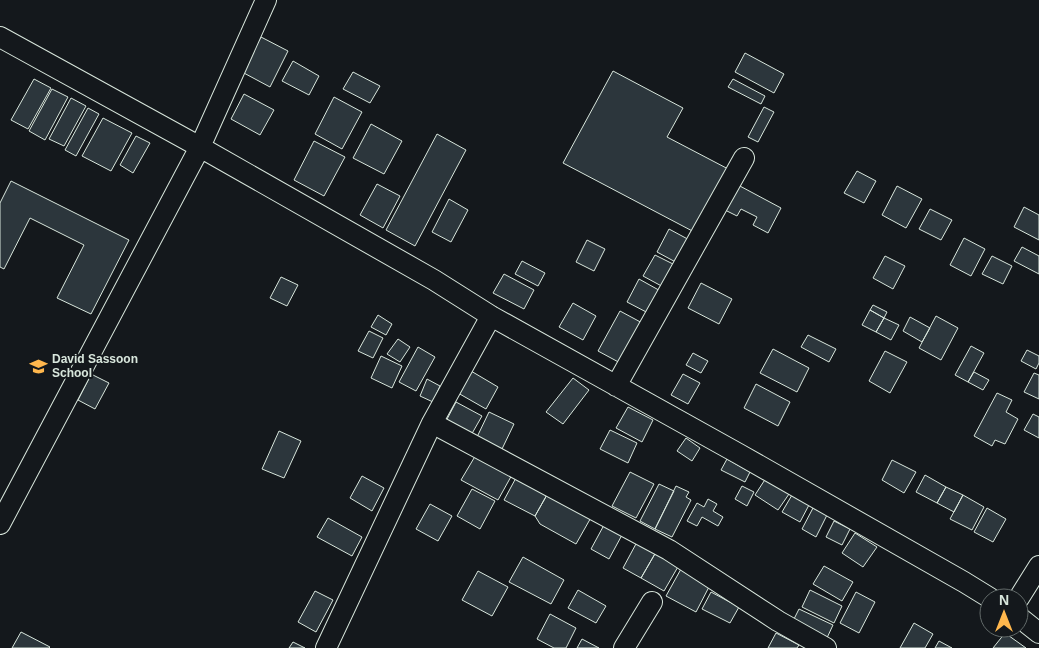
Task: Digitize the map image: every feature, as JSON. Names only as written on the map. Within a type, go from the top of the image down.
[{"type":"street","points":[[0,524],[200,147],[266,0]]},
{"type":"street","points":[[0,37],[200,147],[434,280],[491,316],[930,562],[979,591]]},
{"type":"street","points":[[616,386],[744,158]]},
{"type":"street","points":[[326,648],[432,423],[491,316]]},
{"type":"street","points":[[432,423],[669,550],[778,621],[826,648]]},
{"type":"street","points":[[1025,588],[1039,566]]},
{"type":"street","points":[[624,648],[652,602]]},
{"type":"building","points":[[261,37],[288,51],[270,87],[242,72]]},
{"type":"building","points":[[745,53],[784,74],[774,93],[735,72]]},
{"type":"building","points":[[293,61],[319,76],[309,95],[282,81]]},
{"type":"building","points":[[613,71],[683,108],[667,137],[732,171],[698,234],[563,163]]},
{"type":"building","points":[[353,72],[380,86],[370,103],[343,89]]},
{"type":"building","points":[[34,79],[51,88],[28,129],[11,120]]},
{"type":"building","points":[[733,79],[765,96],[761,104],[728,87]]},
{"type":"building","points":[[52,89],[68,97],[45,140],[29,131]]},
{"type":"building","points":[[244,94],[274,110],[260,135],[231,119]]},
{"type":"building","points":[[334,97],[362,112],[342,149],[315,134]]},
{"type":"building","points":[[71,98],[86,106],[64,146],[49,139]]},
{"type":"building","points":[[764,107],[774,112],[758,142],[748,137]]},
{"type":"building","points":[[88,108],[99,114],[76,156],[65,150]]},
{"type":"building","points":[[103,118],[132,133],[111,171],[82,156]]},
{"type":"building","points":[[371,124],[402,141],[384,174],[353,158]]},
{"type":"building","points":[[437,134],[466,150],[415,246],[386,230]]},
{"type":"building","points":[[136,136],[150,143],[133,173],[120,165]]},
{"type":"building","points":[[314,141],[345,157],[324,196],[294,180]]},
{"type":"building","points":[[857,171],[876,181],[864,203],[844,193]]},
{"type":"building","points":[[11,181],[129,240],[91,314],[57,298],[84,245],[30,218],[4,269],[0,267],[0,203]]},
{"type":"building","points":[[377,184],[400,196],[383,228],[360,215]]},
{"type":"building","points":[[738,185],[781,208],[768,233],[753,225],[757,217],[741,209],[737,216],[725,210]]},
{"type":"building","points":[[897,186],[922,199],[906,228],[882,215]]},
{"type":"building","points":[[449,199],[468,210],[451,242],[432,232]]},
{"type":"building","points":[[1024,207],[1039,215],[1039,240],[1014,227]]},
{"type":"building","points":[[930,209],[952,220],[941,240],[919,229]]},
{"type":"building","points":[[669,229],[695,243],[683,266],[657,252]]},
{"type":"building","points":[[964,238],[985,249],[971,276],[950,265]]},
{"type":"building","points":[[587,240],[605,249],[594,271],[576,262]]},
{"type":"building","points":[[1022,247],[1039,256],[1039,274],[1014,261]]},
{"type":"building","points":[[655,255],[679,267],[667,289],[643,276]]},
{"type":"building","points":[[885,256],[905,266],[893,289],[873,278]]},
{"type":"building","points":[[992,256],[1012,266],[1003,284],[982,274]]},
{"type":"building","points":[[522,261],[545,273],[538,286],[515,274]]},
{"type":"building","points":[[504,274],[534,290],[524,309],[493,293]]},
{"type":"building","points":[[281,277],[298,285],[287,306],[270,298]]},
{"type":"building","points":[[639,279],[664,293],[652,315],[627,302]]},
{"type":"building","points":[[701,283],[732,299],[719,324],[688,308]]},
{"type":"building","points":[[573,303],[596,316],[583,340],[559,327]]},
{"type":"building","points":[[873,305],[887,312],[884,318],[870,310]]},
{"type":"building","points":[[870,310],[884,318],[876,332],[862,325]]},
{"type":"building","points":[[620,311],[646,325],[624,365],[598,351]]},
{"type":"building","points":[[378,315],[392,324],[386,335],[371,327]]},
{"type":"building","points":[[936,316],[958,328],[941,360],[919,348]]},
{"type":"building","points":[[910,317],[930,328],[922,342],[903,331]]},
{"type":"building","points":[[884,318],[899,325],[891,340],[876,332]]},
{"type":"building","points":[[369,331],[383,338],[373,358],[358,351]]},
{"type":"building","points":[[808,335],[836,349],[829,362],[801,347]]},
{"type":"building","points":[[398,339],[410,347],[400,362],[387,354]]},
{"type":"building","points":[[971,346],[984,353],[968,382],[955,375]]},
{"type":"building","points":[[418,347],[435,357],[416,391],[399,382]]},
{"type":"building","points":[[773,349],[809,368],[797,392],[760,373]]},
{"type":"building","points":[[1027,350],[1039,356],[1039,363],[1036,369],[1021,361]]},
{"type":"building","points":[[885,351],[907,362],[890,393],[869,381]]},
{"type":"building","points":[[693,353],[708,361],[701,373],[686,365]]},
{"type":"building","points":[[381,356],[402,366],[392,388],[371,378]]},
{"type":"building","points":[[471,371],[498,387],[486,409],[458,393]]},
{"type":"building","points":[[974,372],[989,380],[983,390],[968,382]]},
{"type":"building","points":[[1034,373],[1039,375],[1039,399],[1024,392]]},
{"type":"building","points":[[91,374],[109,383],[95,409],[78,400]]},
{"type":"building","points":[[683,374],[700,383],[688,404],[671,395]]},
{"type":"building","points":[[573,378],[589,390],[563,424],[546,412]]},
{"type":"building","points":[[427,379],[440,386],[433,402],[420,396]]},
{"type":"building","points":[[756,384],[790,402],[778,426],[744,408]]},
{"type":"building","points":[[997,393],[1012,400],[1006,412],[1018,419],[1005,444],[995,440],[992,446],[974,436]]},
{"type":"building","points":[[456,402],[482,416],[470,437],[445,423]]},
{"type":"building","points":[[628,407],[653,420],[642,442],[616,428]]},
{"type":"building","points":[[489,412],[514,424],[502,449],[477,437]]},
{"type":"building","points":[[1033,414],[1039,417],[1039,438],[1024,430]]},
{"type":"building","points":[[610,430],[637,443],[628,463],[600,449]]},
{"type":"building","points":[[279,431],[301,441],[284,478],[262,469]]},
{"type":"building","points":[[686,438],[700,448],[692,461],[677,451]]},
{"type":"building","points":[[477,453],[513,473],[498,500],[461,480]]},
{"type":"building","points":[[727,459],[750,472],[745,482],[721,470]]},
{"type":"building","points":[[892,460],[916,472],[904,493],[882,480]]},
{"type":"building","points":[[630,472],[654,484],[636,518],[612,506]]},
{"type":"building","points":[[925,475],[946,487],[937,503],[916,492]]},
{"type":"building","points":[[362,476],[384,488],[372,511],[350,498]]},
{"type":"building","points":[[517,476],[548,493],[535,516],[504,500]]},
{"type":"building","points":[[766,478],[789,494],[778,510],[755,495]]},
{"type":"building","points":[[659,484],[674,491],[655,529],[640,521]]},
{"type":"building","points":[[676,486],[689,492],[686,497],[691,500],[672,537],[655,529]]},
{"type":"building","points":[[742,486],[754,492],[747,506],[735,499]]},
{"type":"building","points":[[946,487],[963,495],[954,512],[937,503]]},
{"type":"building","points":[[472,489],[495,501],[480,529],[457,516]]},
{"type":"building","points":[[548,493],[593,514],[576,544],[540,524],[535,516]]},
{"type":"building","points":[[792,495],[809,505],[800,522],[782,512]]},
{"type":"building","points":[[963,495],[984,507],[972,530],[950,519]]},
{"type":"building","points":[[708,499],[717,504],[713,511],[723,517],[718,526],[702,517],[697,526],[687,521],[697,503],[704,507]]},
{"type":"building","points":[[430,504],[452,516],[438,541],[416,529]]},
{"type":"building","points":[[813,508],[827,515],[816,537],[802,529]]},
{"type":"building","points":[[987,508],[1006,519],[993,542],[974,532]]},
{"type":"building","points":[[328,518],[362,537],[352,556],[317,537]]},
{"type":"building","points":[[834,521],[850,529],[842,545],[826,537]]},
{"type":"building","points":[[604,525],[622,535],[609,559],[591,549]]},
{"type":"building","points":[[855,533],[877,547],[863,567],[842,553]]},
{"type":"building","points":[[637,542],[656,552],[641,578],[623,568]]},
{"type":"building","points":[[656,552],[679,565],[664,591],[641,578]]},
{"type":"building","points":[[523,557],[564,580],[551,604],[509,582]]},
{"type":"building","points":[[824,566],[853,582],[842,601],[813,584]]},
{"type":"building","points":[[681,569],[710,585],[696,612],[666,596]]},
{"type":"building","points":[[478,571],[508,587],[492,616],[462,600]]},
{"type":"building","points":[[578,590],[606,606],[596,623],[568,608]]},
{"type":"building","points":[[810,590],[842,606],[834,623],[802,607]]},
{"type":"building","points":[[315,591],[333,600],[316,632],[298,622]]},
{"type":"building","points":[[711,592],[739,607],[730,623],[702,609]]},
{"type":"building","points":[[856,592],[875,602],[859,633],[840,623]]},
{"type":"building","points":[[799,609],[833,625],[826,640],[792,623]]},
{"type":"building","points":[[550,614],[576,628],[566,648],[554,648],[537,639]]},
{"type":"building","points":[[914,623],[933,634],[925,648],[900,648]]},
{"type":"building","points":[[21,632],[50,647],[12,648]]},
{"type":"building","points":[[776,633],[799,645],[797,648],[768,648]]},
{"type":"building","points":[[1001,638],[1012,638],[1026,648],[993,648]]},
{"type":"building","points":[[582,639],[599,648],[577,648]]},
{"type":"building","points":[[939,641],[952,648],[935,648]]},
{"type":"building","points":[[293,642],[305,648],[289,648]]},
{"type":"place","name":"David Sassoon School","points":[[38,366]]}]
